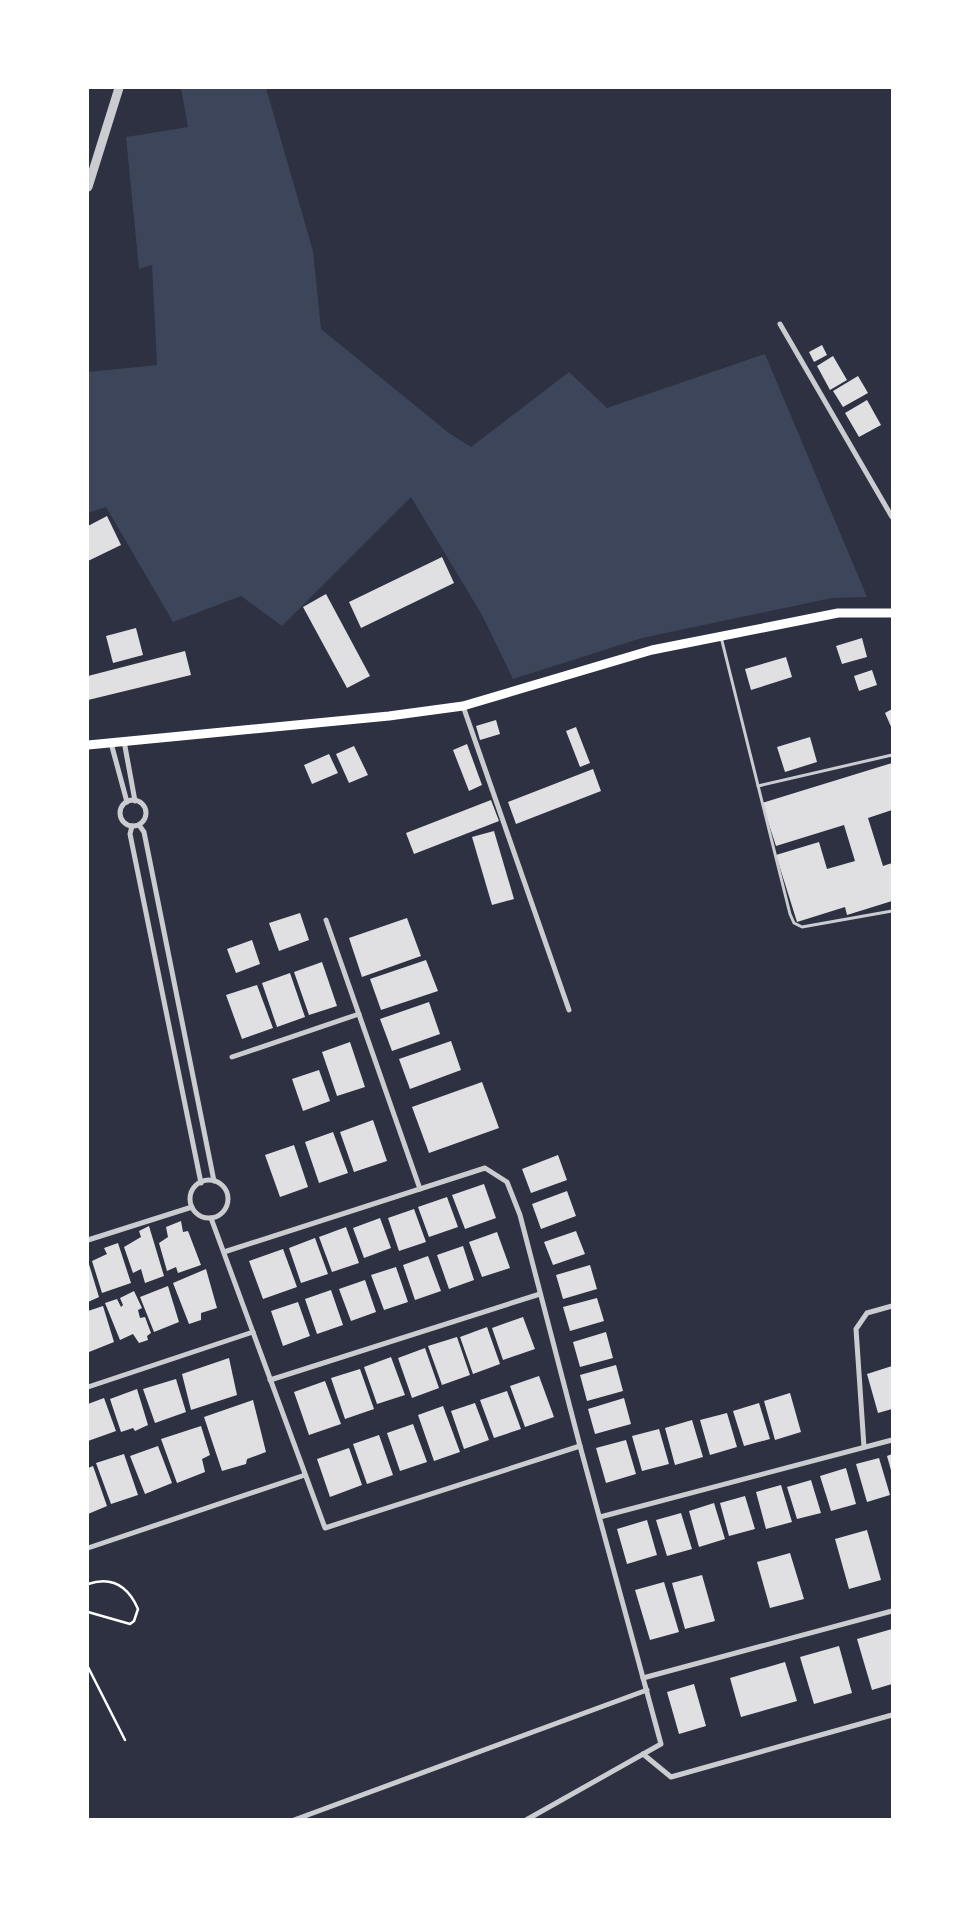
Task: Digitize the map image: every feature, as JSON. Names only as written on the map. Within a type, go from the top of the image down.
[{"type":"main road","points":[[88,745],[389,716],[463,706],[652,650],[838,613],[892,613]]},
{"type":"street","points":[[88,187],[119,88]]},
{"type":"street","points":[[780,324],[892,517]]},
{"type":"street","points":[[463,706],[569,1010]]},
{"type":"street","points":[[124,741],[135,800]]},
{"type":"street","points":[[111,742],[127,802]]},
{"type":"street","points":[[135,800],[142,804],[146,811],[145,819],[139,825],[132,826],[126,824],[122,819],[122,806],[127,802],[135,800]]},
{"type":"street","points":[[139,825],[144,832],[214,1181]]},
{"type":"street","points":[[132,826],[130,834],[201,1182]]},
{"type":"street","points":[[326,920],[420,1189]]},
{"type":"street","points":[[232,1057],[359,1014]]},
{"type":"street","points":[[224,1252],[485,1168],[507,1182],[520,1215],[580,1446],[661,1744],[526,1820]]},
{"type":"street","points":[[214,1181],[221,1184],[226,1190],[228,1197],[224,1211],[219,1216],[204,1218],[197,1214],[192,1207],[190,1198],[194,1189],[201,1182],[214,1181]]},
{"type":"street","points":[[88,1240],[192,1207]]},
{"type":"street","points":[[211,1218],[325,1528],[580,1446]]},
{"type":"street","points":[[270,1380],[540,1294]]},
{"type":"street","points":[[864,1447],[856,1329],[867,1313],[892,1306]]},
{"type":"street","points":[[88,1387],[253,1332]]},
{"type":"street","points":[[600,1517],[892,1440]]},
{"type":"street","points":[[88,1548],[305,1475]]},
{"type":"street","points":[[643,1678],[892,1611]]},
{"type":"street","points":[[294,1820],[647,1690]]},
{"type":"street","points":[[643,1754],[671,1777],[892,1715]]},
{"type":"lane","points":[[721,636],[790,914],[794,923],[802,926],[892,911]]},
{"type":"lane","points":[[758,786],[892,755]]},
{"type":"path","points":[[88,1584],[107,1580],[117,1584],[133,1597],[138,1609],[134,1621],[130,1624],[88,1612]]},
{"type":"path","points":[[88,1667],[125,1740]]},
{"type":"shaded area","points":[[181,88],[266,88],[313,251],[321,329],[449,433],[471,447],[569,372],[607,408],[765,354],[867,597],[832,598],[642,638],[513,679],[482,615],[411,497],[282,626],[241,596],[173,622],[106,507],[88,513],[88,372],[157,365],[152,265],[139,269],[126,137],[188,127]]},
{"type":"building","points":[[822,345],[827,355],[814,362],[809,352]]},
{"type":"building","points":[[833,356],[847,380],[830,390],[817,366]]},
{"type":"building","points":[[858,376],[868,393],[843,407],[833,391]]},
{"type":"building","points":[[867,400],[881,425],[859,437],[845,413]]},
{"type":"building","points":[[107,516],[121,545],[88,561],[88,526]]},
{"type":"building","points":[[442,557],[454,583],[361,628],[349,602]]},
{"type":"building","points":[[326,594],[370,676],[347,688],[303,607]]},
{"type":"building","points":[[136,628],[143,655],[113,663],[106,636]]},
{"type":"building","points":[[862,638],[867,657],[842,664],[836,646]]},
{"type":"building","points":[[185,651],[191,675],[88,700],[88,676]]},
{"type":"building","points":[[786,657],[792,677],[751,690],[745,669]]},
{"type":"building","points":[[872,670],[877,685],[859,691],[854,676]]},
{"type":"building","points":[[892,709],[892,729],[885,713]]},
{"type":"building","points":[[496,720],[500,734],[480,740],[476,726]]},
{"type":"building","points":[[576,727],[590,763],[580,767],[566,731]]},
{"type":"building","points":[[810,737],[817,762],[785,772],[777,747]]},
{"type":"building","points":[[467,744],[482,785],[469,791],[453,750]]},
{"type":"building","points":[[354,746],[368,775],[349,783],[336,754]]},
{"type":"building","points":[[329,754],[338,773],[312,784],[304,765]]},
{"type":"building","points":[[892,763],[892,810],[868,818],[883,866],[892,863],[892,901],[847,915],[845,907],[797,922],[776,855],[819,842],[827,869],[855,861],[844,825],[776,846],[762,803]]},
{"type":"building","points":[[593,769],[601,791],[516,824],[508,802]]},
{"type":"building","points":[[491,800],[499,821],[414,854],[406,833]]},
{"type":"building","points":[[494,831],[514,899],[492,905],[472,837]]},
{"type":"building","points":[[300,913],[309,940],[279,951],[269,923]]},
{"type":"building","points":[[407,918],[421,956],[362,977],[349,938]]},
{"type":"building","points":[[252,940],[260,964],[236,973],[227,949]]},
{"type":"building","points":[[426,960],[438,991],[381,1010],[370,979]]},
{"type":"building","points":[[322,962],[337,1006],[309,1015],[294,972]]},
{"type":"building","points":[[290,973],[305,1017],[277,1027],[262,983]]},
{"type":"building","points":[[257,985],[273,1028],[242,1039],[226,995]]},
{"type":"building","points":[[429,1002],[440,1034],[392,1051],[380,1019]]},
{"type":"building","points":[[451,1041],[461,1070],[410,1089],[399,1059]]},
{"type":"building","points":[[350,1042],[365,1087],[337,1096],[322,1052]]},
{"type":"building","points":[[319,1070],[330,1101],[303,1111],[292,1079]]},
{"type":"building","points":[[482,1082],[499,1128],[429,1153],[412,1107]]},
{"type":"building","points":[[373,1120],[387,1161],[354,1172],[340,1132]]},
{"type":"building","points":[[333,1132],[348,1173],[319,1183],[305,1142]]},
{"type":"building","points":[[294,1145],[308,1187],[280,1197],[265,1155]]},
{"type":"building","points":[[558,1155],[567,1180],[531,1193],[522,1169]]},
{"type":"building","points":[[484,1184],[496,1218],[465,1229],[452,1195]]},
{"type":"building","points":[[567,1191],[576,1216],[541,1229],[532,1204]]},
{"type":"building","points":[[447,1197],[458,1227],[429,1237],[418,1207]]},
{"type":"building","points":[[414,1209],[426,1242],[399,1251],[388,1218]]},
{"type":"building","points":[[380,1218],[391,1248],[364,1258],[353,1228]]},
{"type":"building","points":[[181,1221],[183,1232],[188,1231],[201,1265],[178,1273],[176,1267],[167,1271],[159,1243],[168,1237],[166,1227]]},
{"type":"building","points":[[149,1226],[164,1276],[145,1283],[141,1269],[133,1273],[124,1247],[141,1237],[139,1231]]},
{"type":"building","points":[[346,1227],[359,1263],[332,1272],[319,1237]]},
{"type":"building","points":[[576,1231],[585,1254],[553,1265],[544,1242]]},
{"type":"building","points":[[497,1232],[510,1268],[482,1277],[469,1242]]},
{"type":"building","points":[[315,1238],[328,1274],[301,1283],[289,1248]]},
{"type":"building","points":[[118,1243],[131,1283],[102,1293],[92,1261],[107,1254],[104,1248]]},
{"type":"building","points":[[463,1246],[474,1280],[449,1289],[437,1255]]},
{"type":"building","points":[[283,1249],[297,1287],[263,1299],[249,1261]]},
{"type":"building","points":[[428,1256],[441,1291],[415,1300],[403,1265]]},
{"type":"building","points":[[88,1261],[99,1297],[88,1302]]},
{"type":"building","points":[[590,1265],[597,1289],[563,1299],[556,1275]]},
{"type":"building","points":[[396,1267],[408,1302],[384,1310],[371,1275]]},
{"type":"building","points":[[206,1269],[217,1308],[201,1313],[201,1320],[189,1324],[173,1283]]},
{"type":"building","points":[[365,1280],[376,1312],[351,1321],[339,1289]]},
{"type":"building","points":[[168,1286],[179,1322],[154,1332],[140,1297]]},
{"type":"building","points":[[331,1290],[343,1325],[317,1334],[305,1299]]},
{"type":"building","points":[[134,1291],[142,1308],[138,1310],[140,1318],[145,1317],[151,1333],[147,1336],[148,1340],[139,1343],[133,1334],[120,1340],[105,1303],[117,1299],[121,1307],[123,1305],[120,1298]]},
{"type":"building","points":[[597,1298],[604,1321],[570,1331],[563,1307]]},
{"type":"building","points":[[298,1302],[310,1336],[283,1346],[271,1311]]},
{"type":"building","points":[[103,1306],[114,1342],[89,1352],[88,1311]]},
{"type":"building","points":[[523,1317],[535,1349],[503,1360],[492,1328]]},
{"type":"building","points":[[487,1327],[500,1364],[473,1374],[460,1337]]},
{"type":"building","points":[[606,1332],[613,1358],[580,1367],[573,1342]]},
{"type":"building","points":[[457,1337],[470,1375],[442,1385],[428,1346]]},
{"type":"building","points":[[425,1348],[439,1388],[412,1398],[398,1358]]},
{"type":"building","points":[[391,1357],[405,1395],[377,1404],[364,1367]]},
{"type":"building","points":[[229,1358],[237,1395],[191,1410],[182,1374]]},
{"type":"building","points":[[616,1365],[623,1391],[587,1401],[580,1375]]},
{"type":"building","points":[[892,1366],[892,1409],[878,1413],[867,1374]]},
{"type":"building","points":[[360,1369],[374,1409],[345,1419],[331,1378]]},
{"type":"building","points":[[539,1376],[554,1417],[525,1427],[510,1386]]},
{"type":"building","points":[[176,1379],[186,1412],[155,1423],[143,1389]]},
{"type":"building","points":[[325,1381],[341,1424],[309,1435],[294,1392]]},
{"type":"building","points":[[137,1389],[148,1425],[135,1431],[133,1428],[121,1432],[110,1399]]},
{"type":"building","points":[[507,1391],[521,1429],[494,1438],[480,1400]]},
{"type":"building","points":[[790,1393],[801,1432],[775,1440],[764,1401]]},
{"type":"building","points":[[104,1398],[116,1431],[88,1441],[88,1404]]},
{"type":"building","points":[[624,1398],[631,1424],[595,1434],[588,1409]]},
{"type":"building","points":[[253,1400],[266,1452],[247,1459],[246,1464],[222,1471],[204,1417]]},
{"type":"building","points":[[475,1403],[489,1440],[464,1449],[451,1411]]},
{"type":"building","points":[[759,1403],[770,1439],[744,1446],[733,1411]]},
{"type":"building","points":[[443,1406],[460,1452],[434,1461],[418,1415]]},
{"type":"building","points":[[727,1413],[737,1447],[710,1455],[700,1420]]},
{"type":"building","points":[[692,1420],[703,1457],[675,1465],[665,1428]]},
{"type":"building","points":[[413,1424],[427,1462],[400,1471],[387,1433]]},
{"type":"building","points":[[201,1426],[210,1455],[202,1459],[205,1472],[177,1483],[161,1439]]},
{"type":"building","points":[[659,1429],[669,1464],[642,1471],[632,1436]]},
{"type":"building","points":[[379,1435],[393,1475],[367,1484],[353,1444]]},
{"type":"building","points":[[626,1440],[636,1474],[606,1483],[596,1448]]},
{"type":"building","points":[[158,1446],[172,1483],[145,1494],[130,1456]]},
{"type":"building","points":[[349,1448],[362,1485],[330,1497],[317,1459]]},
{"type":"building","points":[[124,1454],[138,1495],[111,1504],[96,1463]]},
{"type":"building","points":[[892,1454],[892,1474],[887,1456]]},
{"type":"building","points":[[879,1458],[890,1495],[867,1502],[856,1464]]},
{"type":"building","points":[[93,1466],[107,1506],[88,1514],[88,1468]]},
{"type":"building","points":[[846,1468],[856,1504],[831,1511],[820,1476]]},
{"type":"building","points":[[811,1480],[821,1513],[797,1519],[787,1487]]},
{"type":"building","points":[[781,1485],[792,1522],[766,1529],[756,1492]]},
{"type":"building","points":[[745,1496],[755,1529],[729,1536],[720,1503]]},
{"type":"building","points":[[714,1503],[725,1539],[699,1547],[689,1511]]},
{"type":"building","points":[[681,1513],[692,1549],[667,1556],[656,1520]]},
{"type":"building","points":[[647,1520],[657,1555],[627,1564],[617,1529]]},
{"type":"building","points":[[867,1530],[881,1580],[849,1589],[835,1539]]},
{"type":"building","points":[[790,1553],[804,1599],[770,1608],[757,1562]]},
{"type":"building","points":[[702,1575],[715,1621],[685,1629],[672,1583]]},
{"type":"building","points":[[664,1582],[679,1632],[650,1640],[635,1590]]},
{"type":"building","points":[[892,1629],[892,1684],[872,1690],[857,1639]]},
{"type":"building","points":[[839,1646],[852,1693],[814,1704],[800,1657]]},
{"type":"building","points":[[785,1662],[797,1701],[741,1717],[730,1678]]},
{"type":"building","points":[[694,1684],[706,1726],[679,1734],[667,1692]]}]
